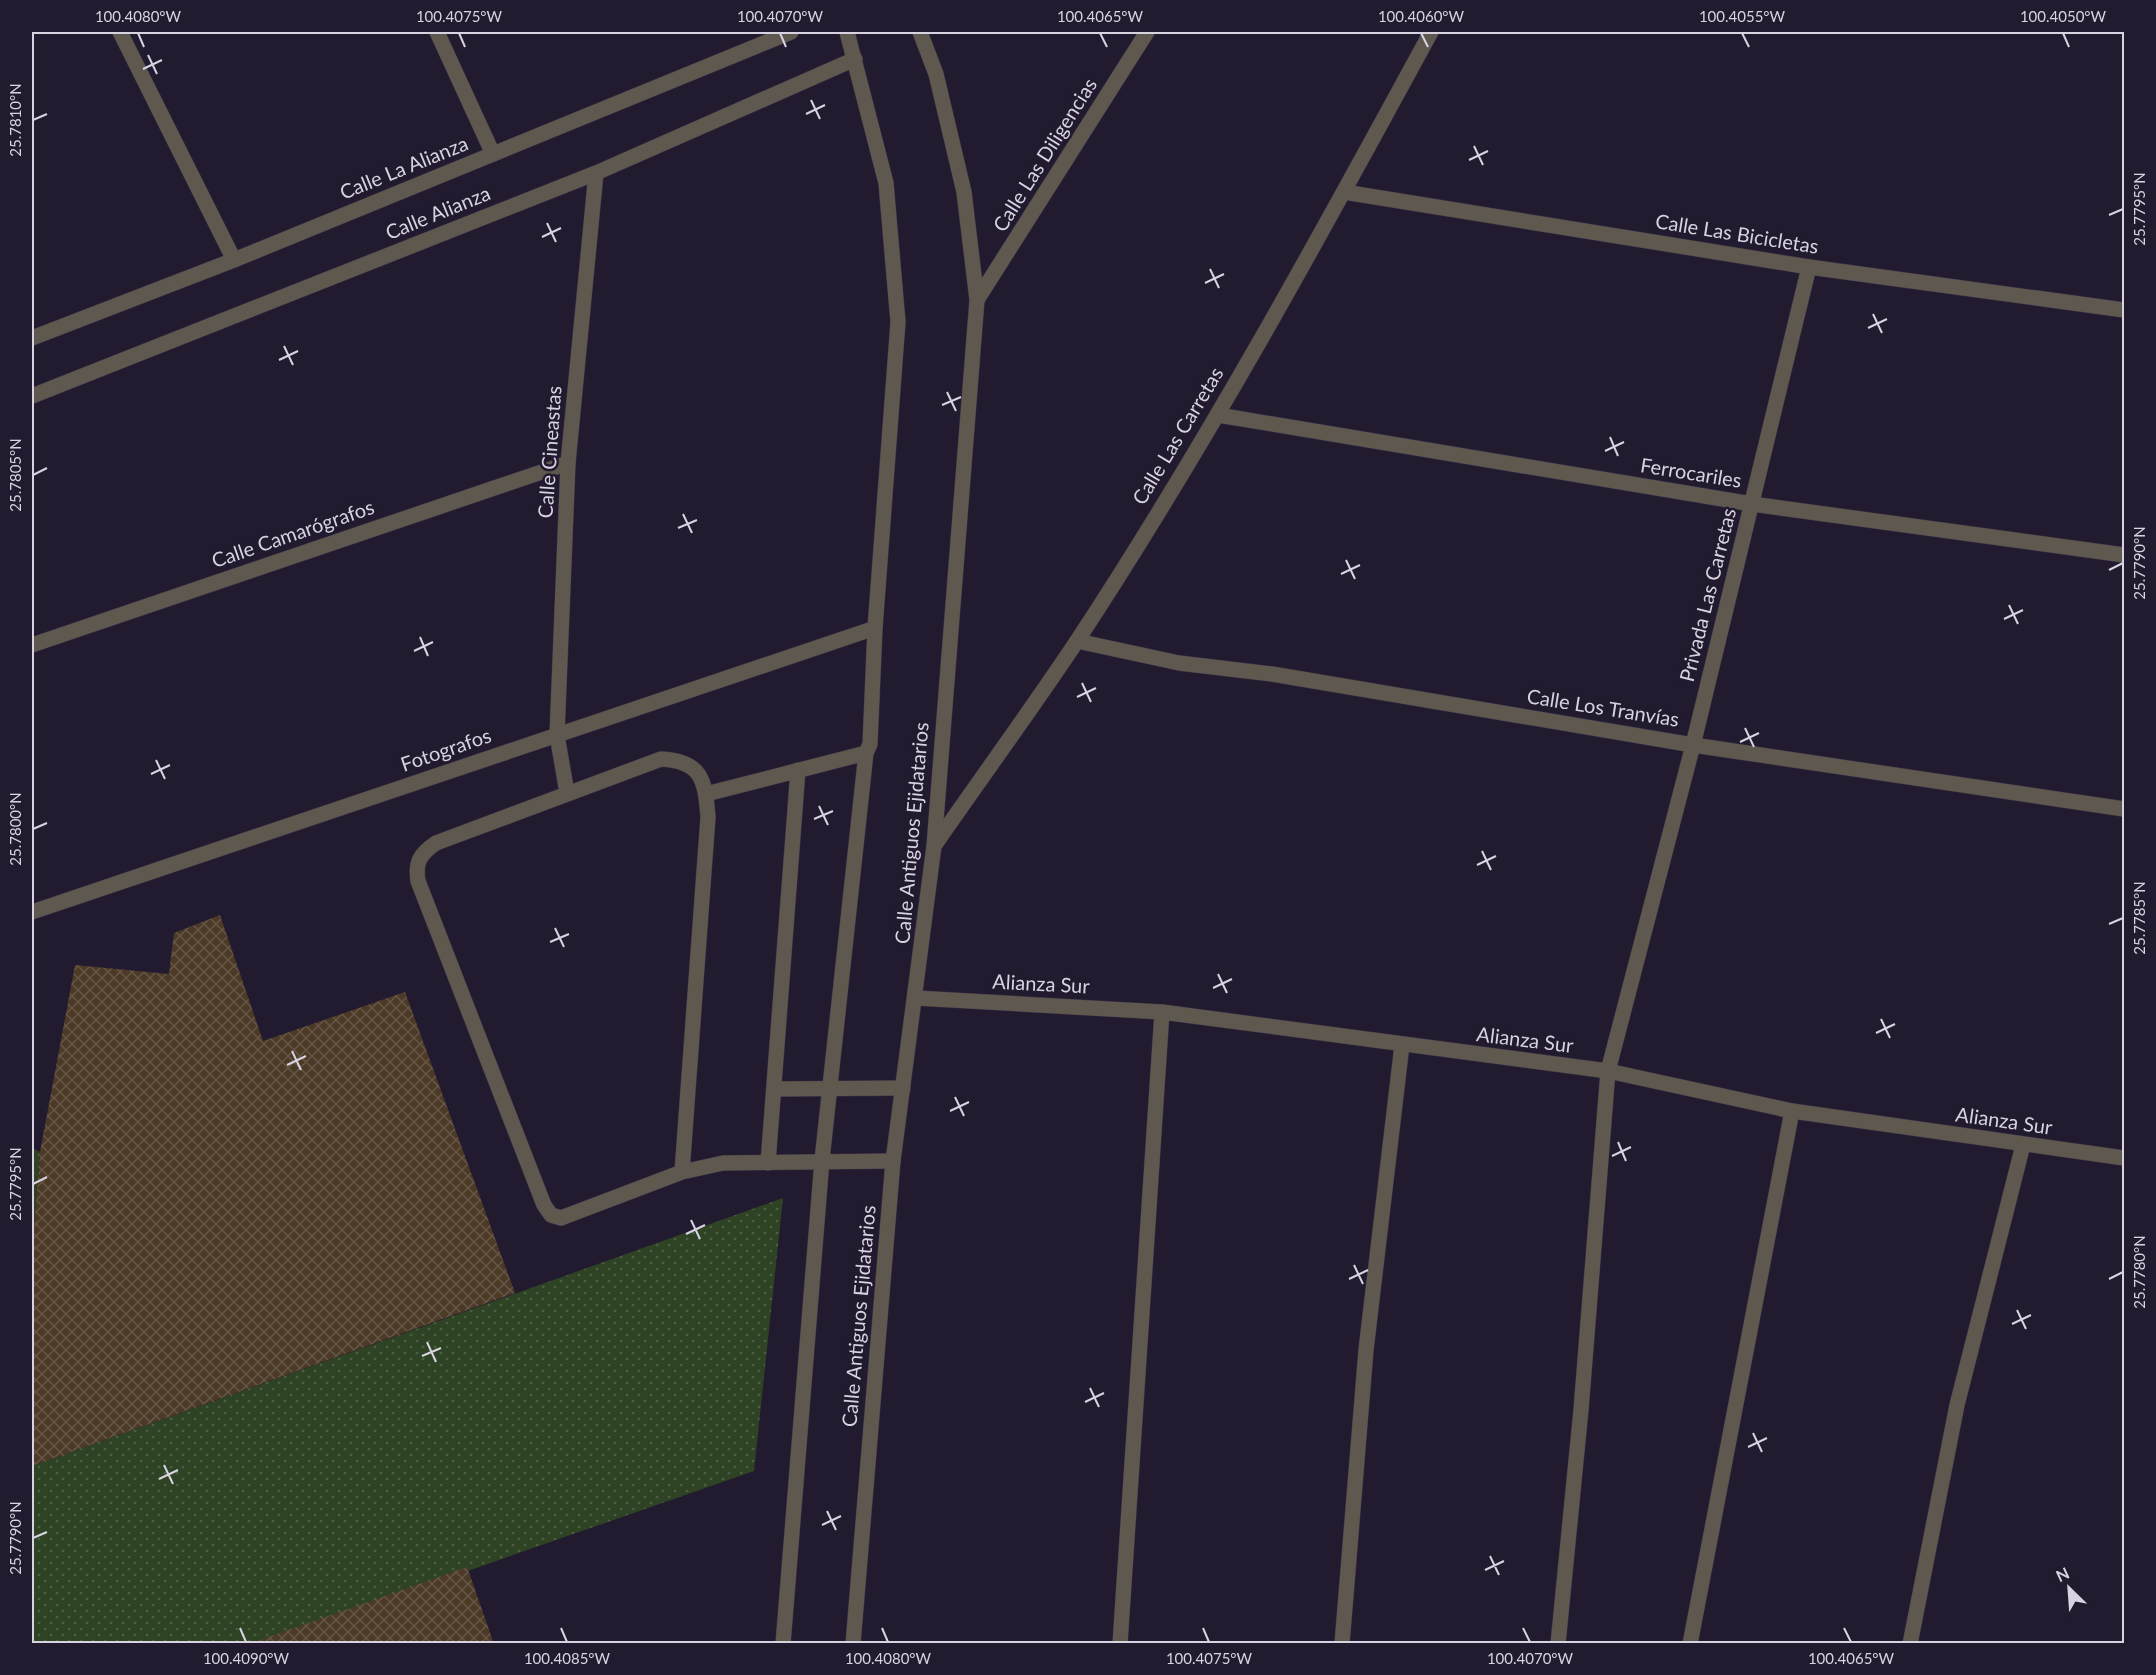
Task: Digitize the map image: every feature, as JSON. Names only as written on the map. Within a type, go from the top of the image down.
[{"type":"street","points":[[120,32],[234,260]]},
{"type":"street","points":[[437,32],[494,154]]},
{"type":"street","name":"Calle La Alianza","points":[[32,338],[234,260],[791,32]]},
{"type":"street","points":[[783,1644],[822,1160],[866,753],[870,744],[875,628],[898,322],[886,183],[847,32]]},
{"type":"street","name":"Calle Antiguos Ejidatarios","points":[[853,1644],[893,1161],[934,846],[977,300],[964,192],[936,74],[920,32]]},
{"type":"street","name":"Calle Las Diligencias","points":[[977,300],[1148,32]]},
{"type":"street","name":"Calle Las Carretas","points":[[934,846],[1077,641],[1218,415],[1431,32]]},
{"type":"street","name":"Calle Alianza","points":[[32,396],[596,173],[855,59]]},
{"type":"street","name":"Calle Cineastas","points":[[567,793],[557,735],[568,463],[596,173]]},
{"type":"street","name":"Calle Las Bicicletas","points":[[1344,192],[1809,267],[2124,310]]},
{"type":"street","name":"Privada Las Carretas","points":[[1558,1644],[1582,1399],[1608,1071],[1694,745],[1809,267]]},
{"type":"street","name":"Ferrocariles","points":[[1218,415],[1752,504],[2124,555]]},
{"type":"street","name":"Calle Camarógrafos","points":[[32,645],[568,463]]},
{"type":"street","name":"Fotografos","points":[[32,912],[875,628]]},
{"type":"street","name":"Calle Los Tranvías","points":[[1077,641],[1179,663],[1272,674],[1694,745],[2124,808]]},
{"type":"street","points":[[706,794],[866,753]]},
{"type":"street","points":[[682,1172],[708,843],[706,794],[698,771],[680,760],[661,759],[436,843],[423,851],[416,866],[418,881],[544,1206],[551,1215],[561,1218],[682,1172],[723,1163],[822,1160],[893,1161]]},
{"type":"street","points":[[768,1163],[798,770]]},
{"type":"street","name":"Alianza Sur","points":[[916,998],[1162,1012],[1608,1071],[1792,1111],[2124,1158]]},
{"type":"street","points":[[1120,1644],[1162,1012]]},
{"type":"street","points":[[1342,1644],[1366,1350],[1402,1045]]},
{"type":"street","points":[[774,1089],[903,1088]]},
{"type":"street","points":[[1690,1644],[1792,1111]]},
{"type":"street","points":[[1910,1644],[1957,1405],[2023,1145]]},
{"type":"green space","points":[[32,1148],[40,1152],[32,1253]]},
{"type":"green space","points":[[783,1198],[754,1471],[261,1643],[32,1644],[32,1466]]},
{"type":"building","points":[[220,915],[263,1041],[405,992],[515,1293],[32,1466],[32,1253],[40,1152],[75,965],[169,974],[174,933]]},
{"type":"building","points":[[467,1567],[494,1644],[252,1644],[252,1643]]}]
